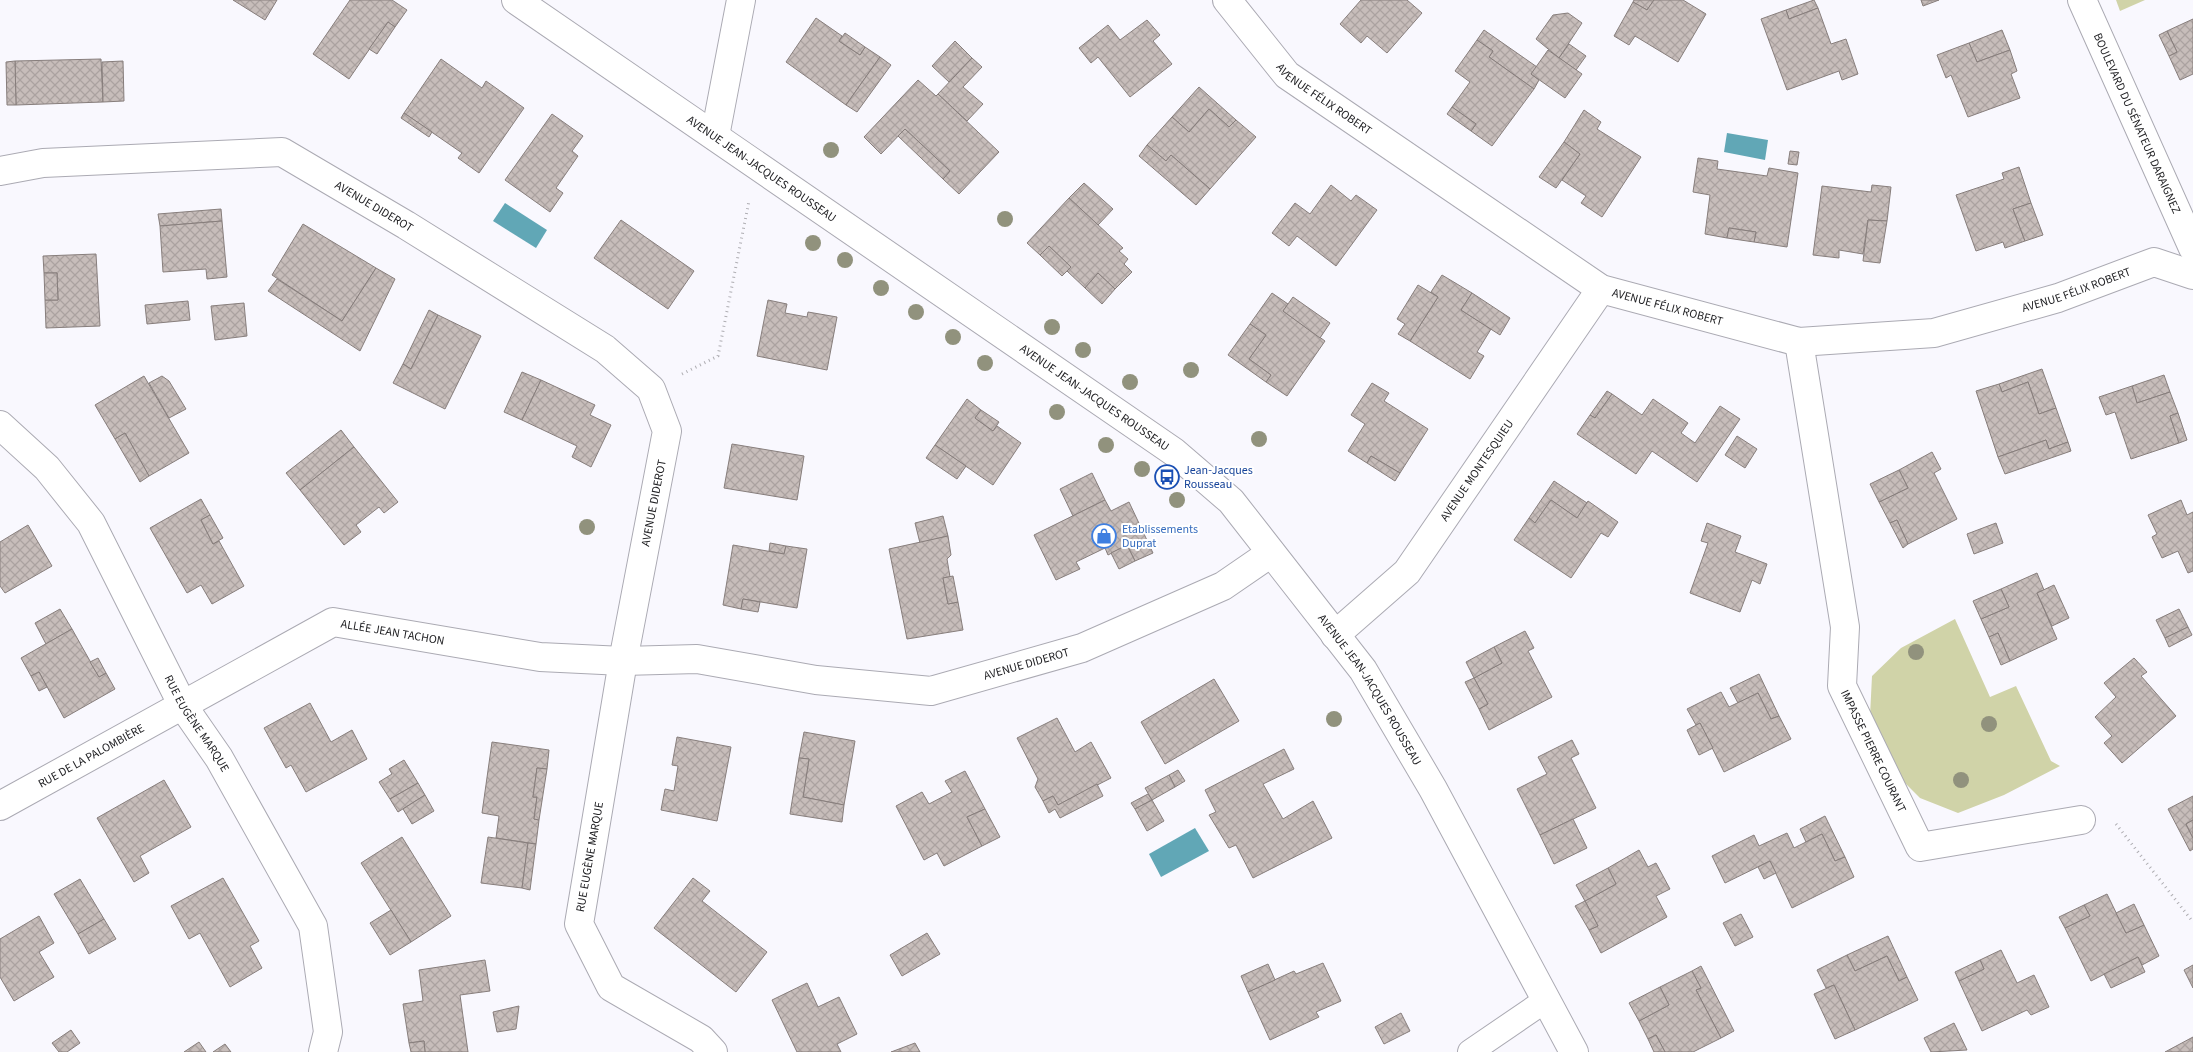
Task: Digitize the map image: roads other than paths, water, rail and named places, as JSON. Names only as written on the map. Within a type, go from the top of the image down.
[{"type":"street","name":"AVENUE JEAN-JACQUES ROUSSEAU","points":[[516,0],[1174,452],[1231,501],[1363,670],[1433,789],[1574,1052]]},
{"type":"street","points":[[715,136],[740,0]]},
{"type":"street","name":"AVENUE FÉLIX ROBERT","points":[[1227,0],[1287,75],[1601,289],[1799,342],[1934,333],[2058,298],[2154,262],[2193,275]]},
{"type":"street","name":"BOULEVARD DU SÉNATEUR DARAIGNEZ","points":[[2082,0],[2193,248]]},
{"type":"street","name":"AVENUE DIDEROT","points":[[0,171],[43,162],[282,152],[406,225],[604,349],[651,389],[668,431],[623,661],[696,659],[816,680],[931,691],[1082,648],[1223,586],[1271,553]]},
{"type":"street","name":"AVENUE MONTESQUIEU","points":[[1335,635],[1407,572],[1601,289]]},
{"type":"street","name":"IMPASSE PIERRE COURANT","points":[[1799,342],[1845,626],[1842,686],[1920,847],[2081,820]]},
{"type":"street","name":"RUE EUGÈNE MARQUE","points":[[0,424],[46,468],[91,523],[182,706],[219,758],[313,926],[328,1032],[324,1052]]},
{"type":"street","name":"ALLÉE JEAN TACHON","points":[[182,706],[332,622],[540,657],[623,661]]},
{"type":"street","name":"RUE EUGÈNE MARQUE","points":[[623,661],[579,924],[611,987],[701,1038],[713,1052]]},
{"type":"street","name":"RUE DE LA PALOMBIÈRE","points":[[0,806],[182,706]]},
{"type":"lane","points":[[1470,1052],[1546,1000]]},
{"type":"water","points":[[1727,133],[1768,140],[1765,160],[1724,152]]},
{"type":"water","points":[[505,203],[547,230],[536,248],[493,221]]},
{"type":"water","points":[[1195,828],[1209,851],[1161,877],[1149,854]]},
{"type":"place","name":"Jean-Jacques Rousseau","points":[[1167,477]]},
{"type":"place","name":"Etablissements Duprat","points":[[1104,536]]}]
